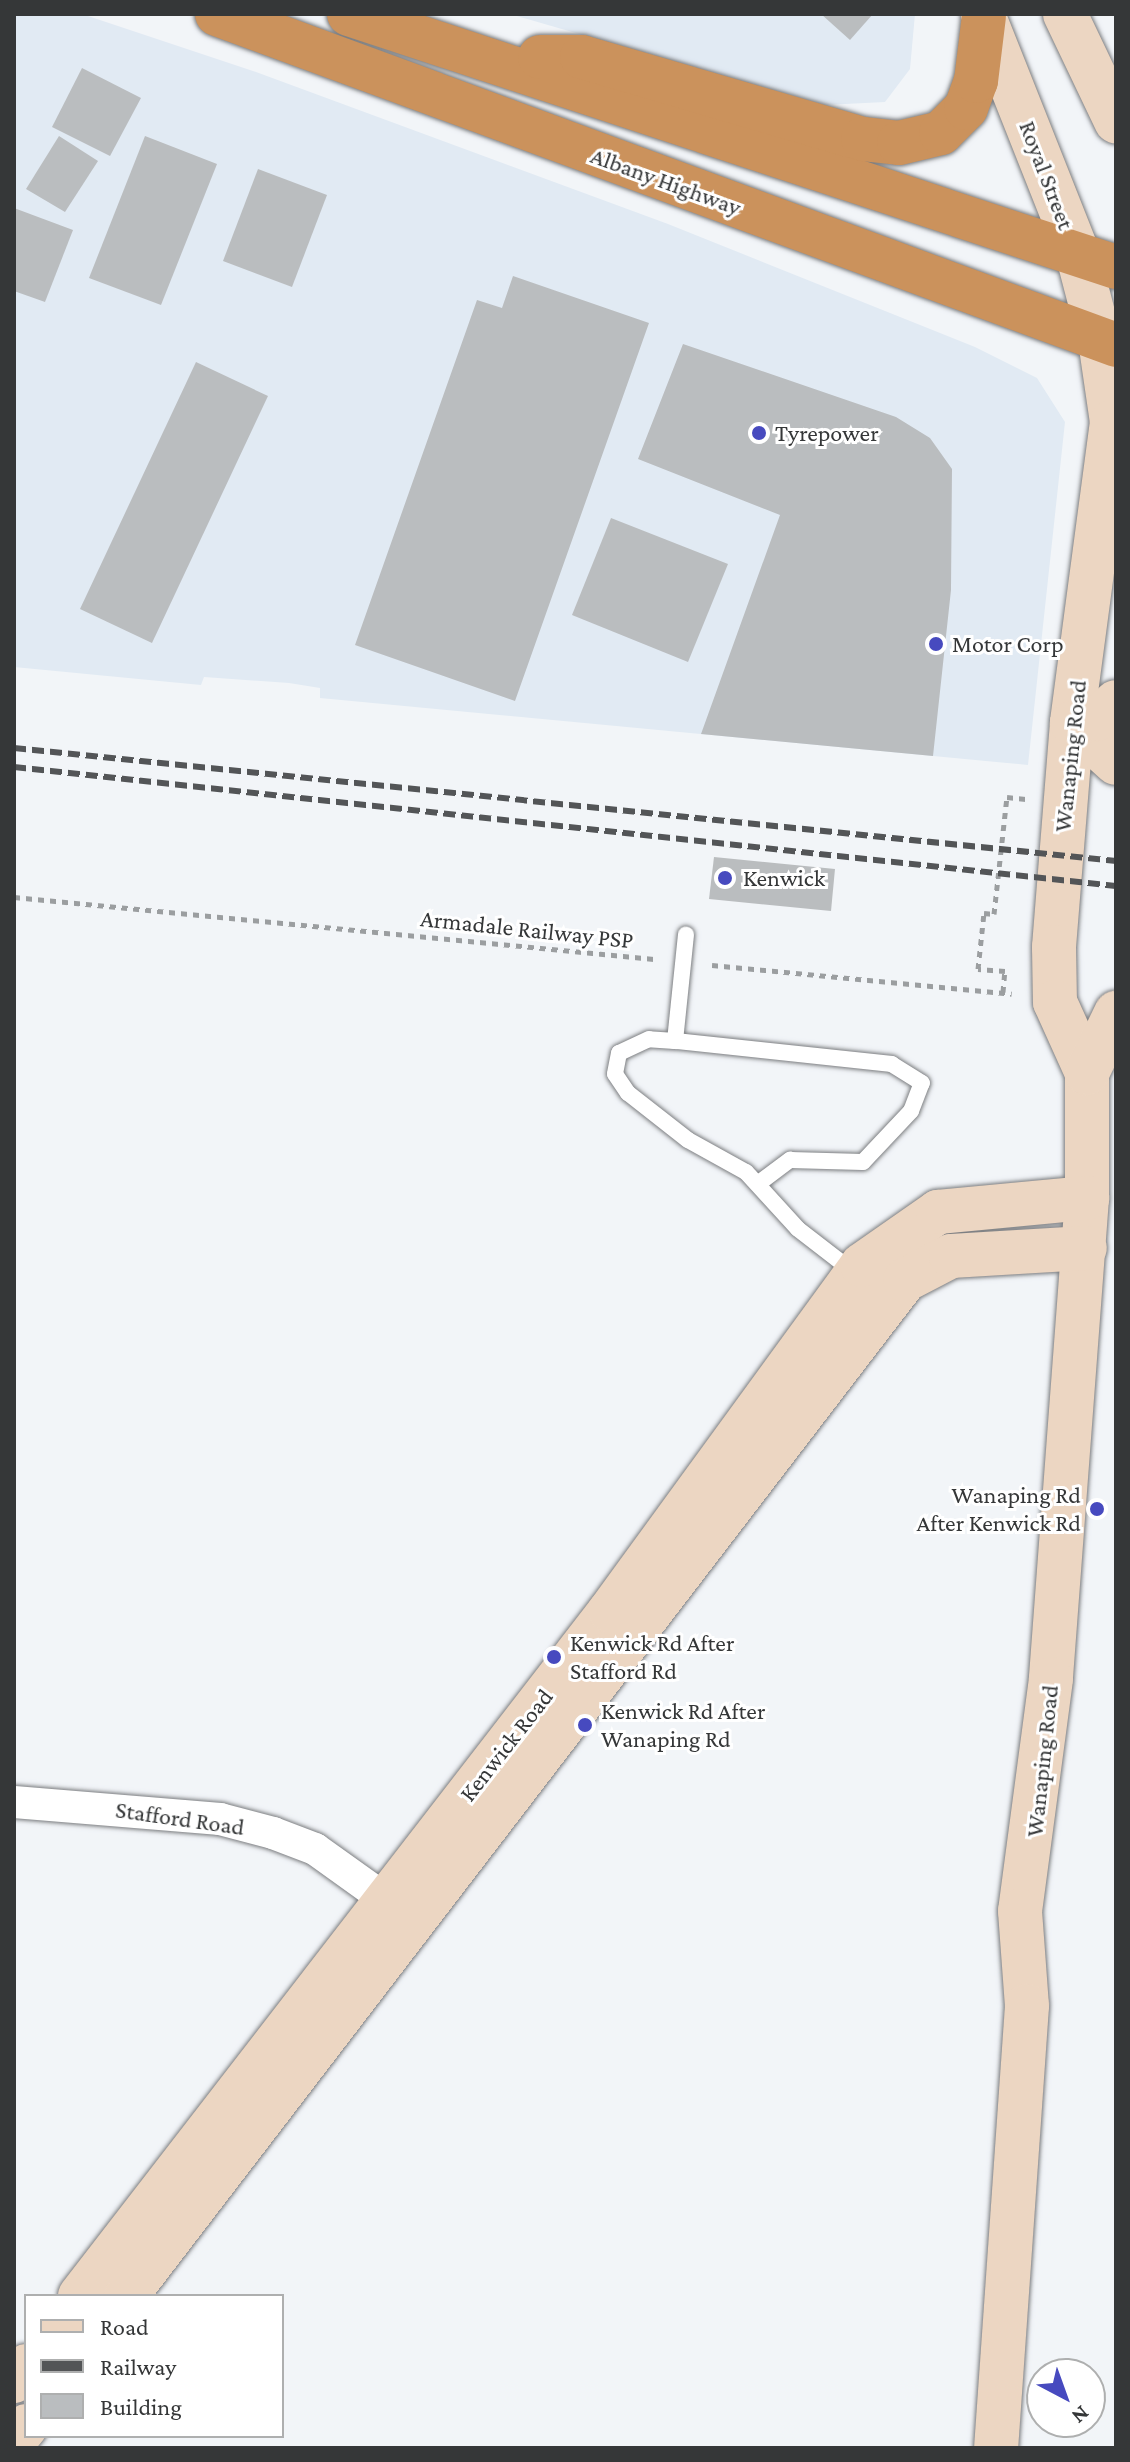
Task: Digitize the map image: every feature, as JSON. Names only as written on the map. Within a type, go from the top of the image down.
[{"type":"highway","name":"Albany Highway","points":[[217,14],[1108,342]]},
{"type":"highway","points":[[349,14],[1096,260]]},
{"type":"highway","points":[[481,57],[582,57],[863,139],[899,143],[941,133],[966,108],[976,81],[983,15]]},
{"type":"main road","points":[[1065,14],[1116,121]]},
{"type":"main road","name":"Royal Street","points":[[983,15],[1096,260],[1108,342]]},
{"type":"main road","name":"Wanaping Road","points":[[1101,1073],[1055,1002],[1072,723],[1112,422],[1108,342]]},
{"type":"main road","points":[[1072,723],[1097,719],[1116,702]]},
{"type":"main road","points":[[1072,723],[1116,763]]},
{"type":"main road","name":"Wanaping Road","points":[[996,2448],[1027,2006],[1020,1911],[1051,1679],[1087,1198],[1101,1132],[1101,1073],[1116,1013]]},
{"type":"main road","name":"Kenwick Road","points":[[127,2294],[610,1611],[855,1273],[887,1243],[938,1212],[1087,1198]]},
{"type":"main road","name":"Kenwick Road","points":[[82,2294],[400,1910],[905,1280],[951,1256],[1085,1248]]},
{"type":"street","name":"Stafford Road","points":[[14,1802],[233,1822],[315,1849],[400,1910]]},
{"type":"lane","points":[[675,1041],[686,935]]},
{"type":"lane","points":[[759,1183],[790,1160],[863,1162],[911,1111],[922,1083],[892,1064],[649,1039],[627,1046],[616,1062],[619,1083],[688,1140],[759,1183],[787,1219],[855,1273]]},
{"type":"path","points":[[1003,992],[1005,971],[978,969],[984,913],[994,914],[1007,797],[1037,801]]},
{"type":"path","name":"Armadale Railway PSP","points":[[14,897],[1003,992],[1021,997]]},
{"type":"shaded area","points":[[14,14],[82,14],[253,71],[668,224],[975,347],[1037,378],[1065,422],[1028,765],[320,698],[320,688],[289,683],[204,677],[201,685],[14,667]]},
{"type":"shaded area","points":[[510,14],[915,14],[910,69],[885,102],[825,105]]},
{"type":"building","points":[[821,14],[873,14],[850,40]]},
{"type":"building","points":[[82,68],[141,98],[110,156],[52,127]]},
{"type":"building","points":[[59,136],[98,161],[65,212],[26,189]]},
{"type":"building","points":[[145,136],[217,164],[161,305],[89,278]]},
{"type":"building","points":[[258,169],[327,195],[292,287],[223,261]]},
{"type":"building","points":[[14,208],[73,230],[45,302],[14,291]]},
{"type":"building","points":[[513,276],[649,323],[515,701],[355,645],[477,300],[502,308]]},
{"type":"building","points":[[683,344],[896,417],[930,438],[952,469],[951,590],[933,756],[701,734],[780,515],[638,459]]},
{"type":"building","points":[[196,362],[268,396],[152,643],[80,609]]},
{"type":"building","points":[[611,518],[728,564],[688,662],[572,615]]},
{"type":"building","points":[[714,857],[835,869],[831,911],[709,899]]},
{"type":"railway","points":[[14,748],[1116,861]]},
{"type":"railway","points":[[14,767],[1116,886]]},
{"type":"place","name":"Tyrepower","points":[[759,433]]},
{"type":"place","name":"Motor Corp","points":[[936,644]]},
{"type":"place","name":"Kenwick","points":[[725,878]]},
{"type":"place","name":"Wanaping Rd After Kenwick Rd","points":[[1097,1509]]},
{"type":"place","name":"Kenwick Rd After Stafford Rd","points":[[554,1657]]},
{"type":"place","name":"Kenwick Rd After Wanaping Rd","points":[[585,1725]]}]
